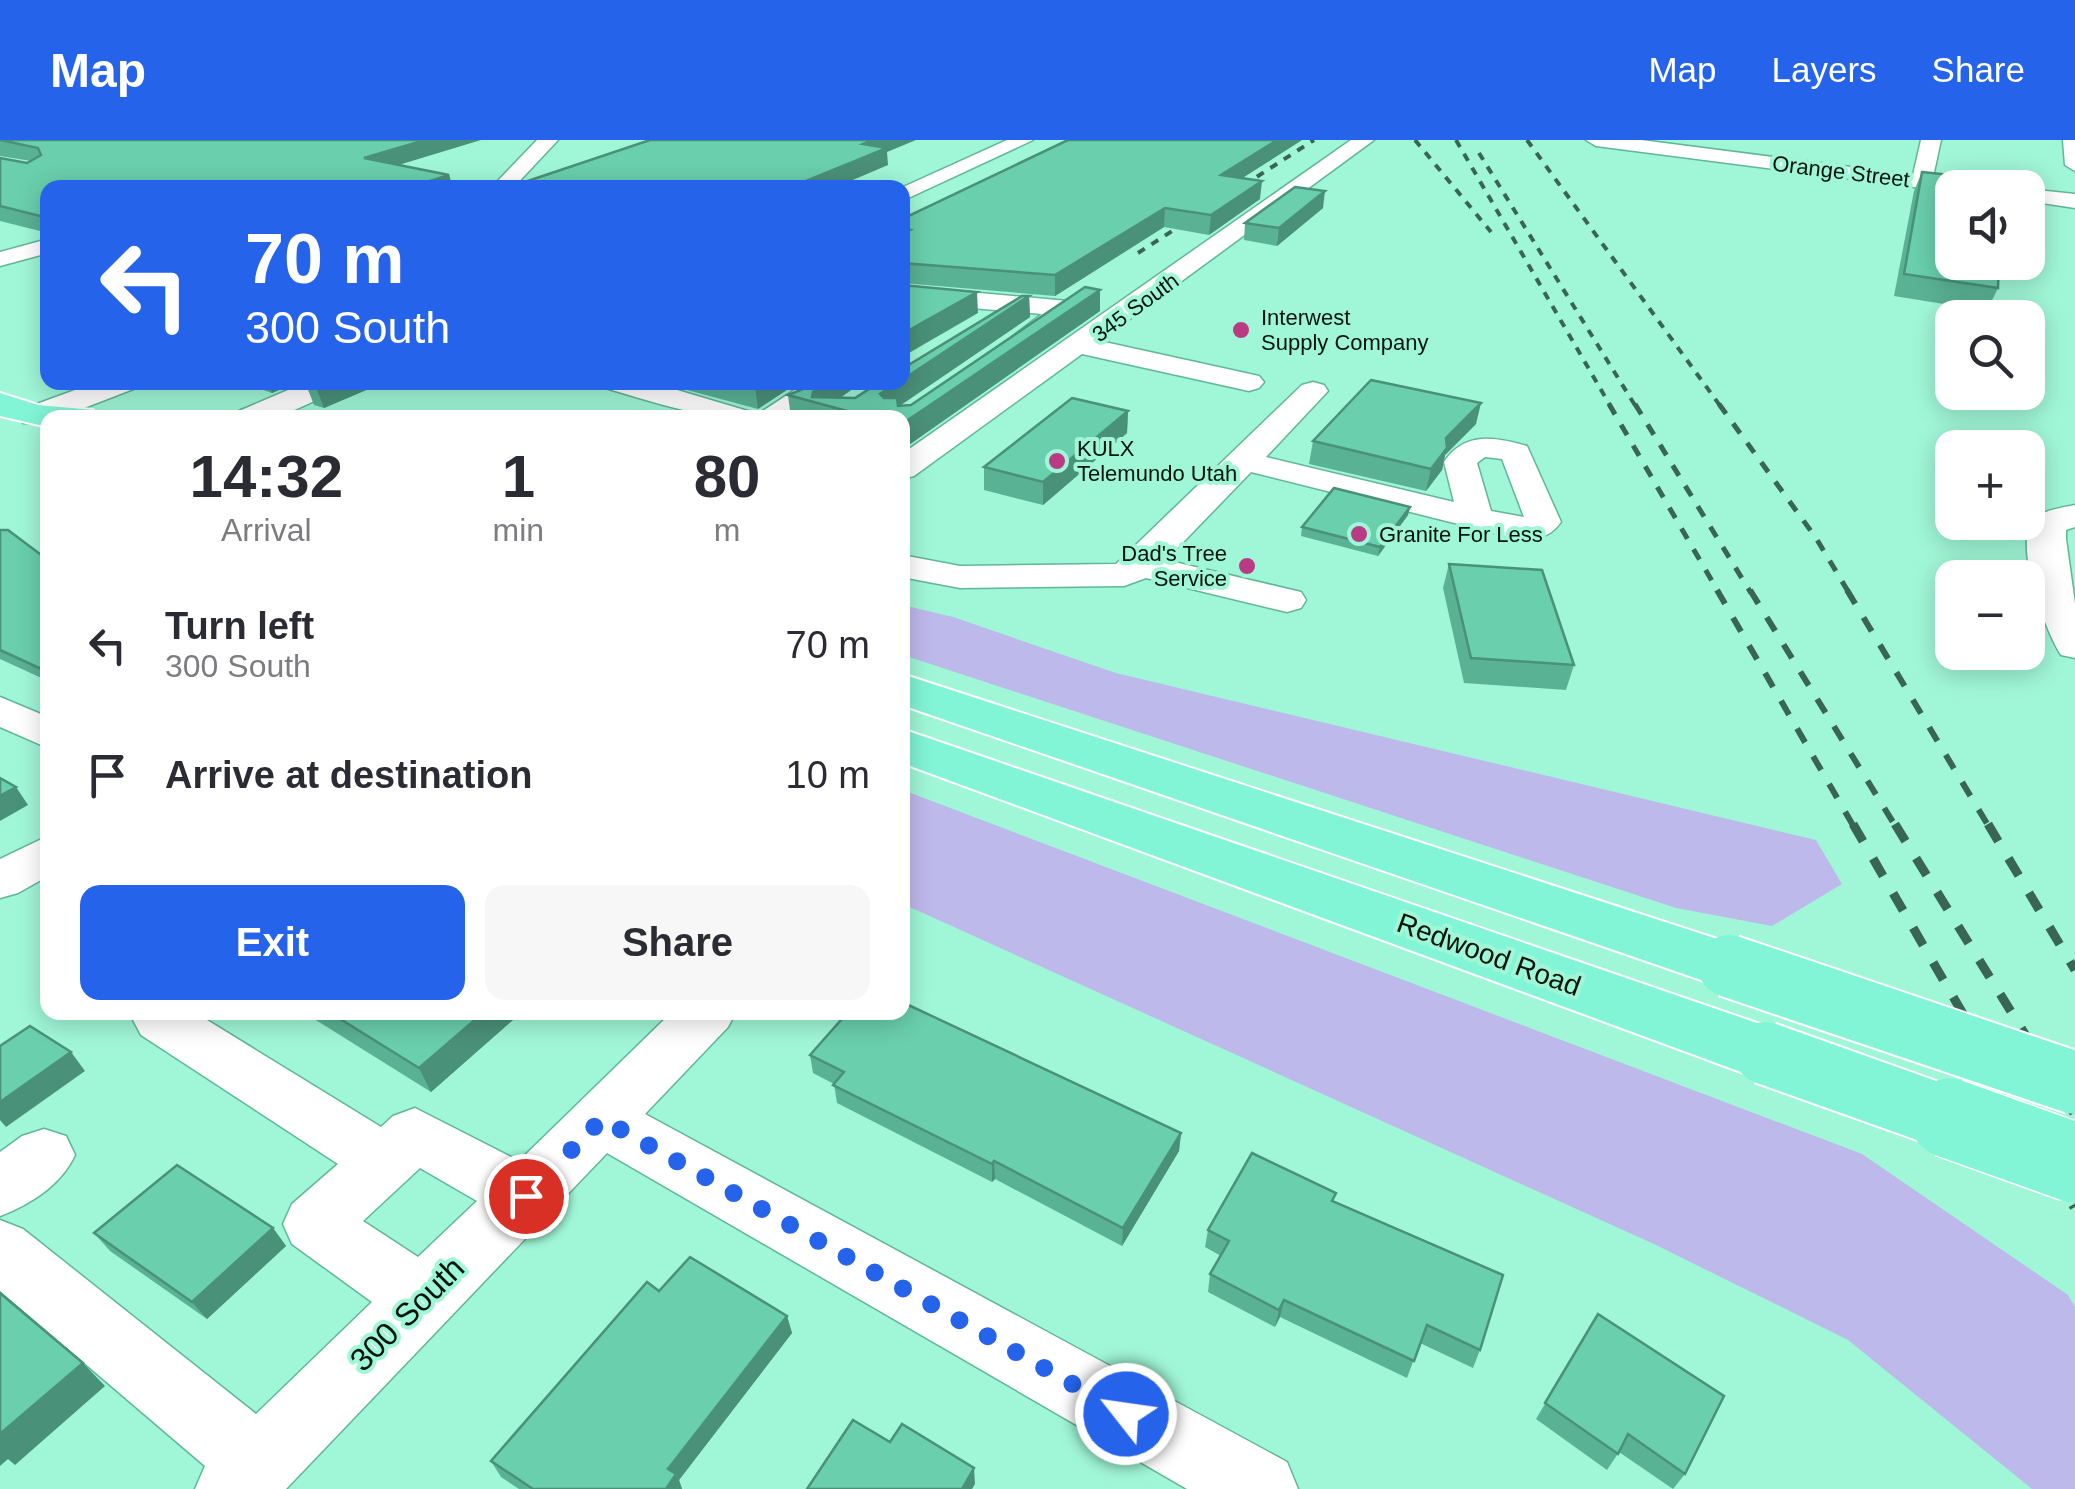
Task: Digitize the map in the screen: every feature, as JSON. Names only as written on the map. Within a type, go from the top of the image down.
[{"type":"main road","points":[[910,692],[2075,1083]]},
{"type":"main road","name":"Redwood Road","points":[[910,748],[2075,1162]]},
{"type":"street","points":[[509,180],[548,140]]},
{"type":"street","points":[[910,191],[1023,140]]},
{"type":"street","name":"345 South","points":[[910,463],[1364,140]]},
{"type":"street","name":"Orange Street","points":[[1596,140],[1706,147],[1935,184]]},
{"type":"street","points":[[2073,140],[2075,165]]},
{"type":"street","points":[[1922,150],[1922,182]]},
{"type":"street","points":[[2045,197],[2075,201]]},
{"type":"street","points":[[0,259],[40,248]]},
{"type":"street","points":[[915,304],[966,300],[1068,309],[1001,352]]},
{"type":"street","points":[[984,325],[1018,305]]},
{"type":"street","points":[[1081,345],[1250,382]]},
{"type":"street","points":[[52,410],[105,390]]},
{"type":"street","points":[[268,410],[315,390]]},
{"type":"street","points":[[647,390],[678,400],[732,401]]},
{"type":"street","points":[[783,410],[815,390]]},
{"type":"street","points":[[910,568],[960,577],[1124,575],[1140,564],[1314,392]]},
{"type":"street","points":[[1244,461],[1476,518],[1530,528],[1543,522],[1516,454],[1481,446],[1468,450],[1460,462],[1476,518]]},
{"type":"street","points":[[2075,515],[2049,524],[2046,547],[2054,601],[2075,646]]},
{"type":"street","points":[[1140,564],[1286,600]]},
{"type":"street","points":[[0,710],[40,731]]},
{"type":"street","points":[[0,881],[40,858]]},
{"type":"street","points":[[161,1020],[385,1161]]},
{"type":"street","name":"300 South","points":[[246,1476],[700,1020]]},
{"type":"street","points":[[602,1119],[1260,1489]]},
{"type":"street","points":[[422,1299],[315,1224],[416,1134],[526,1196]]},
{"type":"street","points":[[0,1250],[246,1476]]},
{"type":"shaded area","points":[[910,607],[953,617],[1116,673],[1816,840],[1842,884],[1772,926],[1676,908],[910,657]]},
{"type":"shaded area","points":[[910,793],[1862,1154],[2068,1295],[2075,1307],[2075,1489],[2032,1489],[1848,1340],[1656,1245],[910,907]]},
{"type":"building","points":[[0,140],[425,140],[364,158],[449,175],[433,180],[40,180],[40,216],[0,206],[0,158],[27,163],[41,155],[38,148]]},
{"type":"building","points":[[650,140],[873,140],[863,144],[887,148],[809,180],[531,180]]},
{"type":"building","points":[[1068,140],[1277,140],[1221,175],[1262,181],[1211,215],[1165,208],[1055,275],[910,264],[910,215]]},
{"type":"building","points":[[1922,172],[1935,173],[1935,279],[1904,274]]},
{"type":"building","points":[[1295,187],[1325,191],[1279,228],[1245,223]]},
{"type":"building","points":[[1944,280],[1998,280],[1998,288]]},
{"type":"building","points":[[910,286],[977,292],[910,330]]},
{"type":"building","points":[[1085,287],[1100,290],[910,419],[910,410],[843,410],[788,395],[816,390],[812,397],[855,398],[868,390],[886,390],[880,394],[884,398],[897,398],[898,406],[911,405]]},
{"type":"building","points":[[1022,296],[1029,296],[910,375],[910,364]]},
{"type":"building","points":[[1371,380],[1481,403],[1446,438],[1447,448],[1431,469],[1313,441]]},
{"type":"building","points":[[1072,398],[1128,411],[1043,482],[984,467]]},
{"type":"building","points":[[1334,488],[1410,507],[1380,547],[1302,527]]},
{"type":"building","points":[[0,530],[8,530],[40,554],[40,668],[0,650]]},
{"type":"building","points":[[1449,564],[1542,570],[1574,665],[1471,658]]},
{"type":"building","points":[[0,778],[16,787],[0,796]]},
{"type":"building","points":[[910,1006],[1181,1133],[1123,1228],[994,1161],[992,1164],[833,1085],[844,1072],[810,1055],[841,1020],[910,1020]]},
{"type":"building","points":[[342,1020],[475,1020],[419,1068]]},
{"type":"building","points":[[30,1026],[71,1052],[0,1102],[0,1046]]},
{"type":"building","points":[[1252,1153],[1336,1193],[1332,1201],[1503,1275],[1480,1350],[1427,1325],[1414,1361],[1284,1300],[1279,1310],[1210,1274],[1229,1241],[1208,1230]]},
{"type":"building","points":[[177,1165],[273,1228],[192,1302],[94,1233]]},
{"type":"building","points":[[690,1257],[787,1316],[668,1469],[676,1474],[666,1489],[533,1489],[491,1461],[647,1282],[659,1291]]},
{"type":"building","points":[[0,1293],[83,1363],[0,1434]]},
{"type":"building","points":[[1598,1314],[1724,1396],[1685,1474],[1628,1434],[1618,1454],[1545,1403]]},
{"type":"building","points":[[853,1420],[890,1442],[902,1424],[974,1468],[962,1489],[807,1489]]},
{"type":"railway","points":[[1230,194],[1314,140]]},
{"type":"railway","points":[[1415,140],[1491,232]]},
{"type":"railway","points":[[1456,140],[1611,407]]},
{"type":"railway","points":[[1527,140],[1721,407]]},
{"type":"railway","points":[[1479,153],[1636,407]]},
{"type":"railway","points":[[1138,253],[1197,215]]},
{"type":"railway","points":[[1609,404],[1719,593]]},
{"type":"railway","points":[[1635,404],[1751,593]]},
{"type":"railway","points":[[1719,404],[1816,538],[1849,593]]},
{"type":"railway","points":[[1717,590],[1854,827]]},
{"type":"railway","points":[[1750,590],[1896,827]]},
{"type":"railway","points":[[1847,590],[1989,827]]},
{"type":"railway","points":[[1853,824],[2025,1121]]},
{"type":"railway","points":[[1895,824],[2075,1115]]},
{"type":"railway","points":[[1988,824],[2075,970]]},
{"type":"railway","points":[[2023,1118],[2075,1207]]},
{"type":"place","name":"Interwest Supply Company","points":[[1241,330]]},
{"type":"place","name":"KULX Telemundo Utah","points":[[1057,461]]},
{"type":"place","name":"Granite For Less","points":[[1359,534]]},
{"type":"place","name":"Dad's Tree Service","points":[[1247,566]]},
{"type":"route","points":[[526,1196],[602,1119],[1126,1414]]}]
